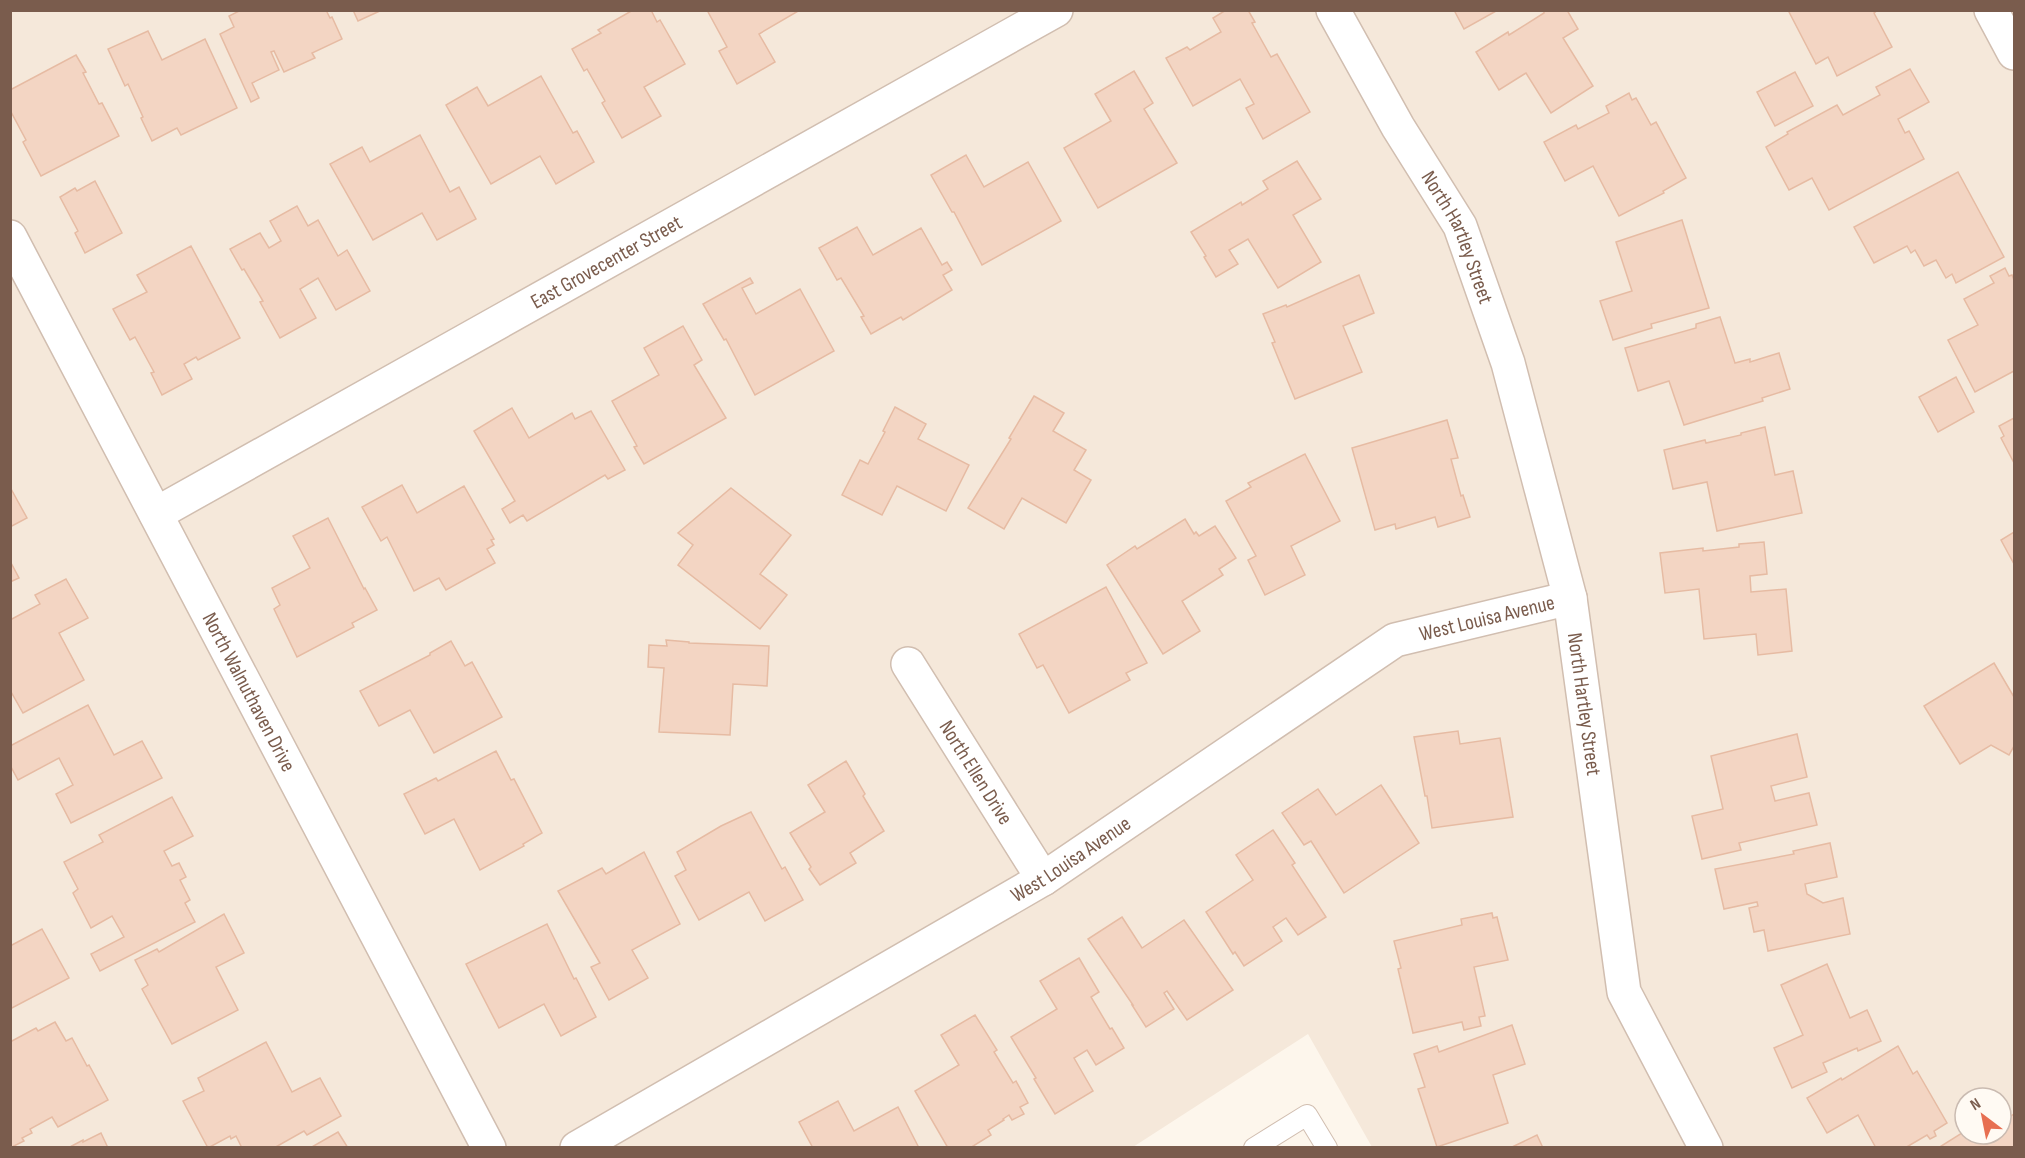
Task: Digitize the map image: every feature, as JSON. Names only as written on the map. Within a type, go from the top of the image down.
[{"type":"street","name":"East Grovecenter Street","points":[[156,514],[1056,10]]},
{"type":"street","name":"North Hartley Street","points":[[1334,10],[1398,127],[1460,226],[1508,363],[1570,598],[1624,992],[1706,1148]]},
{"type":"street","points":[[1992,10],[2014,53]]},
{"type":"street","name":"North Walnuthaven Drive","points":[[10,237],[489,1148]]},
{"type":"street","name":"West Louisa Avenue","points":[[577,1148],[1043,879],[1395,640],[1570,598]]},
{"type":"street","name":"North Ellen Drive","points":[[908,664],[1043,879]]},
{"type":"lane","points":[[1254,1148],[1307,1115],[1327,1148]]},
{"type":"shaded area","points":[[10,11],[2014,11],[2014,1147],[1372,1147],[1308,1034],[1133,1147],[11,1147]]},
{"type":"building","points":[[241,10],[326,10],[330,18],[332,17],[342,39],[312,53],[315,58],[284,72],[274,51],[271,52],[279,70],[252,83],[259,98],[251,102],[220,34],[234,27],[229,16]]},
{"type":"building","points":[[353,10],[382,10],[358,21]]},
{"type":"building","points":[[633,10],[651,10],[657,22],[660,20],[685,64],[644,87],[661,116],[622,138],[602,103],[605,101],[587,69],[584,71],[572,49],[601,33],[598,30]]},
{"type":"building","points":[[707,10],[800,10],[759,34],[775,62],[737,84],[719,51],[727,47]]},
{"type":"building","points":[[1226,10],[1248,10],[1255,22],[1252,23],[1271,57],[1277,54],[1310,112],[1263,139],[1246,108],[1254,104],[1240,79],[1193,106],[1166,58],[1187,47],[1190,50],[1221,32],[1213,18]]},
{"type":"building","points":[[1454,10],[1498,10],[1464,29]]},
{"type":"building","points":[[1544,10],[1567,10],[1578,29],[1563,38],[1593,86],[1551,113],[1526,73],[1499,90],[1476,52],[1508,32],[1509,35],[1544,13]]},
{"type":"building","points":[[1788,10],[1878,10],[1874,13],[1892,47],[1837,76],[1828,57],[1816,64]]},
{"type":"building","points":[[148,31],[162,60],[205,39],[237,108],[181,135],[177,128],[152,141],[128,84],[125,86],[108,49]]},
{"type":"building","points":[[76,55],[86,72],[83,73],[99,104],[102,103],[119,136],[41,176],[23,142],[26,140],[10,110],[10,90]]},
{"type":"building","points":[[1910,69],[1929,102],[1898,119],[1905,133],[1909,131],[1924,159],[1829,210],[1812,178],[1789,190],[1766,147],[1788,134],[1787,132],[1837,105],[1843,115],[1880,95],[1876,87]]},
{"type":"building","points":[[1134,71],[1153,103],[1144,109],[1177,163],[1098,208],[1064,148],[1111,121],[1095,94]]},
{"type":"building","points":[[1795,72],[1813,106],[1775,126],[1757,92]]},
{"type":"building","points":[[541,76],[573,133],[577,131],[594,162],[556,184],[540,156],[491,184],[446,105],[477,87],[488,106]]},
{"type":"building","points":[[1629,93],[1632,100],[1636,98],[1651,125],[1656,122],[1686,178],[1663,191],[1664,193],[1619,216],[1593,166],[1565,181],[1544,142],[1576,125],[1578,129],[1609,113],[1606,106]]},
{"type":"building","points":[[420,135],[450,192],[459,187],[476,219],[437,240],[422,213],[373,240],[330,164],[362,147],[370,162]]},
{"type":"building","points":[[966,155],[984,187],[1028,162],[1061,221],[982,265],[931,175]]},
{"type":"building","points":[[1297,161],[1321,199],[1293,215],[1321,262],[1278,288],[1248,239],[1229,250],[1238,264],[1216,277],[1191,232],[1241,202],[1242,205],[1268,189],[1263,181]]},
{"type":"building","points":[[1958,172],[2004,257],[1956,283],[1952,274],[1946,278],[1936,260],[1924,266],[1915,250],[1911,253],[1907,246],[1874,263],[1854,227]]},
{"type":"building","points":[[95,181],[122,233],[85,253],[75,233],[78,231],[60,197],[75,188],[77,191]]},
{"type":"building","points":[[297,206],[308,226],[318,220],[338,256],[347,250],[370,291],[336,310],[318,278],[300,289],[316,318],[280,338],[260,302],[263,301],[230,249],[260,233],[269,248],[281,241],[270,221]]},
{"type":"building","points":[[1682,220],[1709,308],[1651,324],[1652,328],[1613,340],[1600,301],[1632,291],[1616,242]]},
{"type":"building","points":[[857,227],[873,255],[921,228],[942,265],[947,262],[952,270],[943,275],[952,290],[903,320],[901,317],[871,334],[861,317],[864,316],[841,278],[837,280],[819,248]]},
{"type":"building","points":[[191,246],[240,338],[198,360],[196,357],[184,364],[192,379],[162,395],[151,373],[154,372],[135,337],[130,340],[113,309],[147,292],[137,275]]},
{"type":"building","points":[[2005,268],[2014,280],[2014,371],[1975,392],[1948,340],[1978,325],[1964,299],[1994,283],[1990,276]]},
{"type":"building","points":[[1359,275],[1374,313],[1343,326],[1362,372],[1295,399],[1263,314],[1286,305],[1287,307]]},
{"type":"building","points":[[750,278],[753,283],[742,288],[756,314],[800,289],[834,351],[755,395],[726,339],[724,340],[703,304]]},
{"type":"building","points":[[1720,317],[1735,363],[1750,359],[1750,362],[1779,353],[1790,389],[1762,398],[1763,401],[1684,425],[1669,381],[1638,391],[1625,348],[1696,328],[1696,324]]},
{"type":"building","points":[[683,326],[702,360],[694,365],[726,418],[644,464],[634,447],[637,446],[612,401],[659,375],[644,348]]},
{"type":"building","points":[[1956,377],[1974,412],[1938,432],[1919,397]]},
{"type":"building","points":[[1034,396],[1064,413],[1053,431],[1086,450],[1074,470],[1091,480],[1066,523],[1022,498],[1004,529],[968,508],[1011,439],[1009,438]]},
{"type":"building","points":[[895,407],[926,424],[918,439],[969,465],[946,511],[897,486],[882,515],[842,495],[860,460],[868,464]]},
{"type":"building","points":[[512,408],[529,438],[572,413],[575,419],[591,411],[625,470],[608,479],[605,475],[527,521],[523,515],[510,523],[502,509],[515,501],[474,431]]},
{"type":"building","points":[[2014,418],[2014,463],[2001,438],[2004,436],[1999,426]]},
{"type":"building","points":[[1447,420],[1458,458],[1451,459],[1461,496],[1463,495],[1470,517],[1438,527],[1435,517],[1396,529],[1395,524],[1375,530],[1352,448]]},
{"type":"building","points":[[1765,427],[1775,475],[1793,471],[1802,513],[1717,531],[1707,482],[1673,489],[1664,450],[1705,440],[1706,443]]},
{"type":"building","points":[[1305,454],[1340,521],[1291,546],[1305,575],[1265,595],[1248,560],[1256,556],[1226,501],[1251,487],[1248,483]]},
{"type":"building","points":[[402,485],[417,513],[464,486],[494,539],[491,540],[494,545],[487,549],[495,563],[446,590],[439,578],[414,591],[387,537],[381,541],[362,507]]},
{"type":"building","points":[[10,487],[27,518],[10,527]]},
{"type":"building","points":[[731,488],[791,535],[760,574],[787,595],[760,629],[678,565],[693,545],[678,533]]},
{"type":"building","points":[[328,518],[377,610],[352,623],[354,627],[297,657],[274,609],[280,605],[272,588],[310,568],[293,536]]},
{"type":"building","points":[[1185,519],[1194,534],[1196,532],[1199,536],[1215,526],[1236,558],[1219,569],[1223,575],[1182,601],[1200,631],[1163,654],[1107,565],[1135,546],[1137,549]]},
{"type":"building","points":[[2014,532],[2014,564],[2001,540]]},
{"type":"building","points":[[1764,542],[1767,574],[1750,576],[1751,592],[1786,589],[1792,651],[1758,655],[1756,634],[1704,639],[1699,589],[1665,593],[1660,553],[1703,548],[1703,551]]},
{"type":"building","points":[[10,561],[19,578],[10,582]]},
{"type":"building","points":[[66,579],[88,618],[59,633],[84,680],[23,713],[10,690],[10,620],[40,604],[35,595]]},
{"type":"building","points":[[1106,587],[1147,663],[1126,673],[1130,680],[1069,713],[1043,665],[1037,668],[1019,634]]},
{"type":"building","points":[[666,640],[769,646],[767,686],[733,684],[730,735],[659,732],[664,668],[648,667],[649,645],[667,646]]},
{"type":"building","points":[[451,641],[465,666],[472,662],[502,717],[434,753],[410,710],[379,726],[360,691],[430,655]]},
{"type":"building","points":[[1994,663],[2014,697],[2014,746],[2009,755],[1991,745],[1960,764],[1924,706]]},
{"type":"building","points":[[88,705],[114,755],[142,741],[162,778],[71,823],[56,794],[73,785],[59,758],[18,780],[10,765],[10,746]]},
{"type":"building","points":[[1458,731],[1460,744],[1500,738],[1513,817],[1432,828],[1414,737]]},
{"type":"building","points":[[1797,734],[1807,777],[1771,786],[1775,801],[1809,793],[1817,825],[1739,843],[1741,850],[1702,859],[1692,816],[1723,809],[1711,756]]},
{"type":"building","points":[[496,751],[511,780],[514,779],[542,833],[523,844],[524,846],[480,870],[454,819],[425,834],[404,794],[436,778],[438,781]]},
{"type":"building","points":[[846,761],[884,831],[850,853],[856,863],[820,885],[790,833],[825,812],[808,785]]},
{"type":"building","points":[[1381,785],[1419,843],[1344,893],[1311,841],[1304,845],[1282,813],[1318,789],[1336,815]]},
{"type":"building","points":[[172,797],[193,836],[164,851],[172,866],[179,863],[186,877],[180,880],[190,900],[185,903],[195,922],[100,971],[91,954],[124,937],[112,916],[91,928],[73,893],[78,889],[64,862],[103,842],[99,835]]},
{"type":"building","points":[[751,812],[782,869],[785,867],[803,900],[765,921],[749,892],[699,920],[675,876],[686,870],[677,852],[721,826]]},
{"type":"building","points":[[1273,830],[1295,863],[1292,865],[1326,917],[1298,935],[1286,918],[1273,927],[1282,941],[1244,966],[1235,952],[1233,954],[1206,912],[1253,880],[1236,855]]},
{"type":"building","points":[[1830,843],[1837,877],[1805,884],[1807,894],[1823,903],[1843,898],[1850,934],[1768,951],[1764,930],[1754,932],[1749,908],[1758,906],[1757,902],[1724,909],[1715,869],[1794,854],[1793,851]]},
{"type":"building","points":[[644,852],[680,924],[632,950],[648,978],[609,1000],[591,967],[600,963],[558,891],[602,868],[606,874]]},
{"type":"building","points":[[1492,913],[1493,918],[1497,917],[1508,960],[1474,967],[1485,1016],[1479,1017],[1481,1026],[1464,1030],[1462,1022],[1413,1033],[1394,941],[1462,925],[1461,919]]},
{"type":"building","points":[[224,914],[244,953],[216,967],[238,1010],[172,1044],[142,989],[148,985],[135,960],[157,949],[159,952]]},
{"type":"building","points":[[1122,917],[1142,948],[1184,920],[1233,990],[1187,1020],[1167,991],[1164,993],[1174,1009],[1146,1027],[1088,939]]},
{"type":"building","points":[[547,924],[596,1017],[561,1036],[544,1004],[499,1028],[466,964]]},
{"type":"building","points":[[42,929],[69,978],[10,1009],[10,946]]},
{"type":"building","points":[[1079,958],[1099,992],[1091,997],[1124,1048],[1096,1065],[1087,1050],[1074,1058],[1093,1091],[1055,1114],[1011,1037],[1057,1009],[1040,981]]},
{"type":"building","points":[[1827,964],[1850,1018],[1867,1010],[1881,1041],[1858,1051],[1857,1048],[1823,1063],[1827,1072],[1792,1088],[1774,1048],[1803,1035],[1781,985]]},
{"type":"building","points":[[975,1015],[997,1050],[994,1052],[1013,1083],[1016,1081],[1028,1103],[1020,1107],[1024,1114],[1012,1120],[1009,1115],[988,1130],[991,1135],[970,1148],[948,1148],[915,1091],[959,1065],[941,1035]]},
{"type":"building","points":[[55,1022],[66,1041],[72,1038],[108,1100],[58,1127],[52,1117],[30,1129],[32,1133],[22,1138],[24,1141],[10,1148],[10,1042],[36,1028],[38,1031]]},
{"type":"building","points":[[1512,1025],[1525,1064],[1493,1075],[1508,1123],[1437,1147],[1418,1089],[1425,1087],[1414,1054],[1437,1046],[1439,1052]]},
{"type":"building","points":[[266,1042],[292,1092],[320,1078],[341,1116],[307,1135],[304,1131],[274,1148],[242,1148],[236,1136],[231,1139],[230,1136],[208,1148],[183,1101],[204,1091],[198,1078]]},
{"type":"building","points":[[1898,1046],[1913,1074],[1917,1071],[1947,1123],[1934,1131],[1936,1136],[1930,1139],[1927,1135],[1905,1148],[1876,1148],[1858,1115],[1827,1133],[1807,1098]]},
{"type":"building","points":[[838,1101],[854,1131],[898,1107],[919,1148],[813,1148],[799,1122]]},
{"type":"building","points":[[2013,1115],[2014,1148],[1938,1148],[1953,1139],[1953,1146],[2013,1146]]},
{"type":"building","points":[[338,1132],[348,1148],[310,1148]]},
{"type":"building","points":[[101,1133],[108,1148],[68,1148],[83,1140],[83,1142]]},
{"type":"building","points":[[1537,1135],[1543,1148],[1510,1148]]}]
